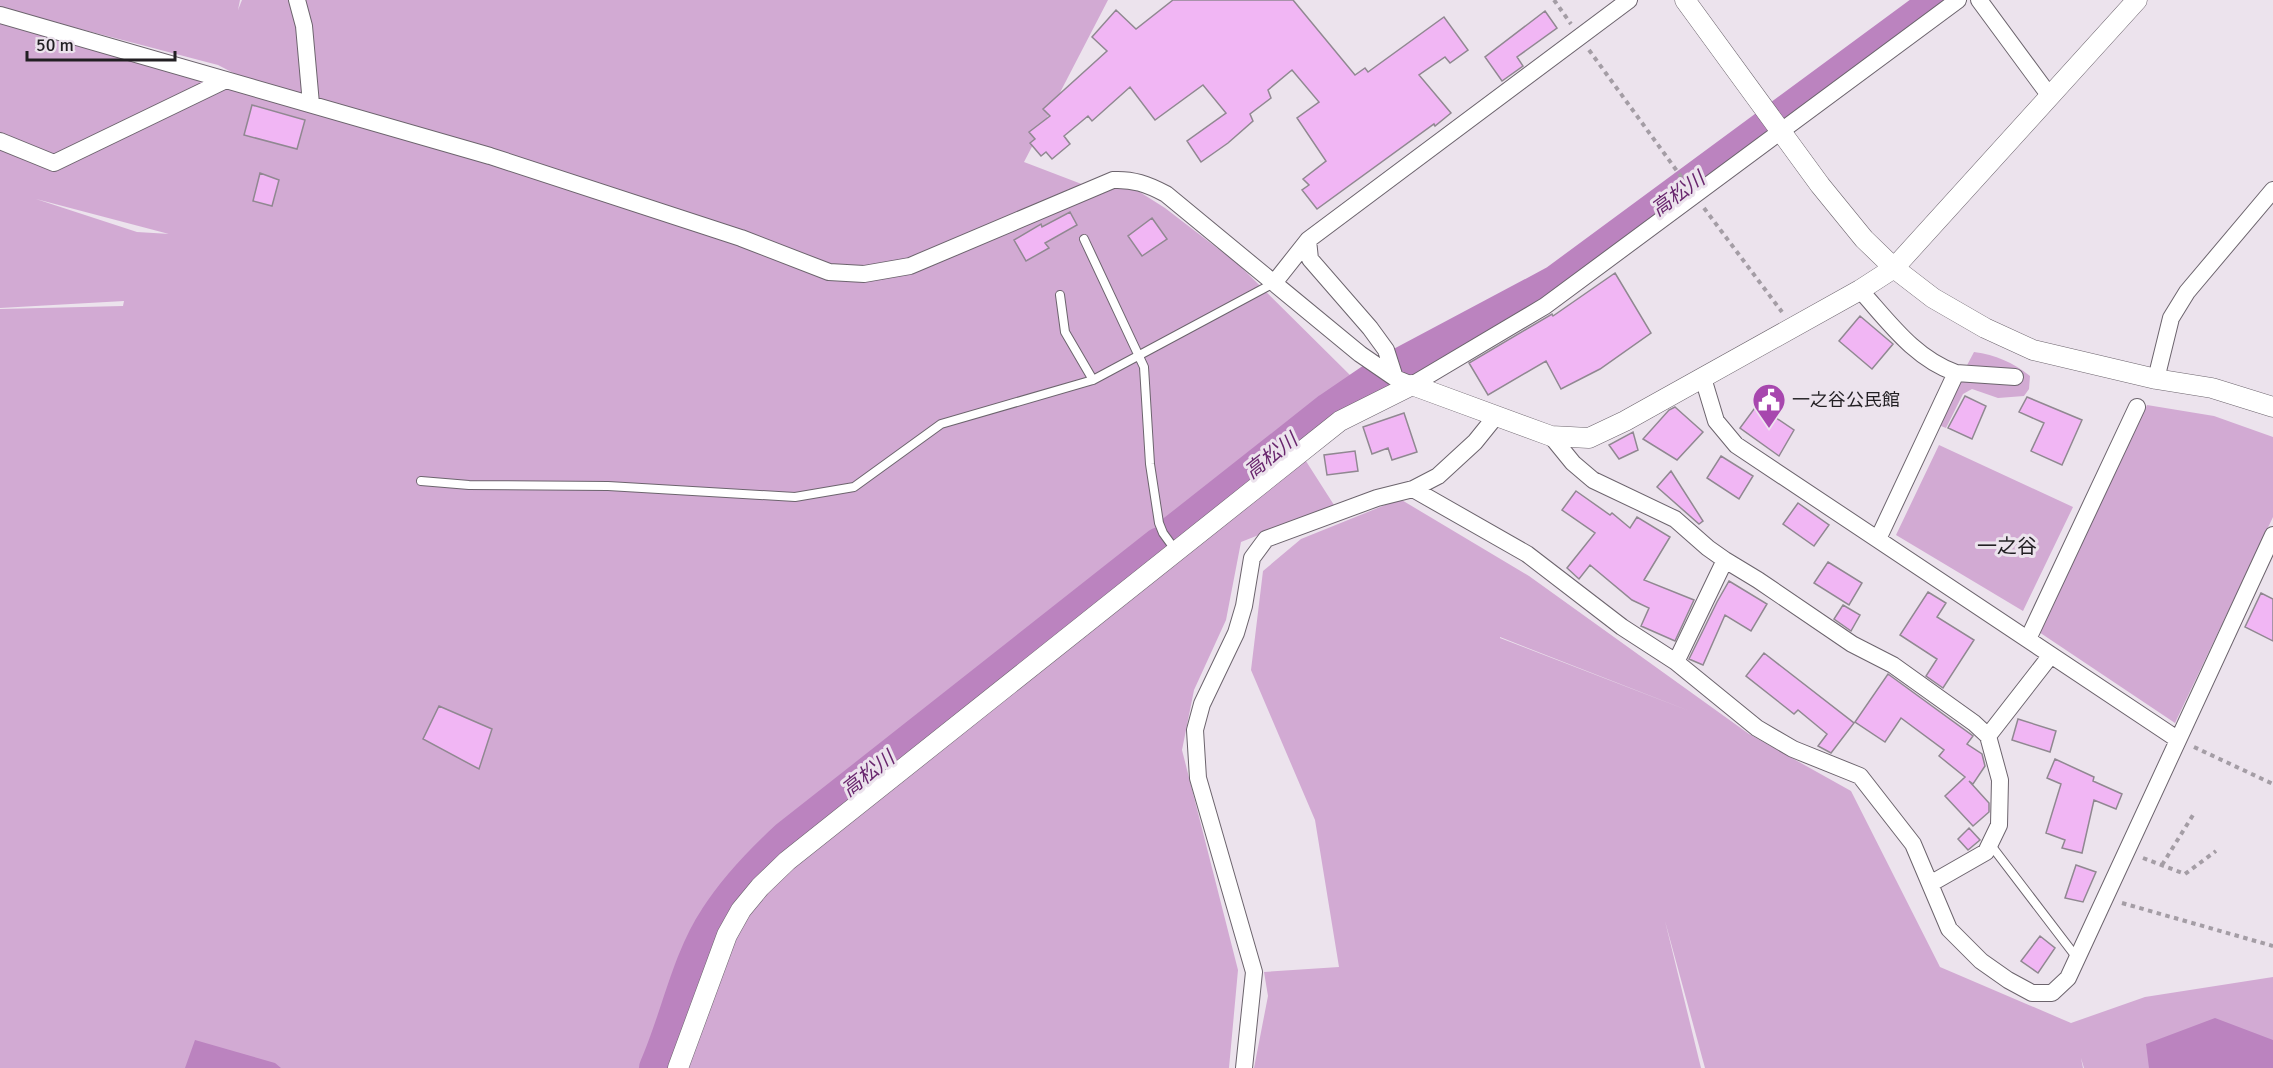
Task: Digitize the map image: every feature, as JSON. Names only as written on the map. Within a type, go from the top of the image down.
[{"type":"street","points":[[297,0],[304,26],[311,104]]},
{"type":"street","points":[[1274,283],[1308,240],[1629,0]]},
{"type":"street","points":[[1685,0],[1820,185],[1864,239],[1894,268],[1944,304],[1985,328],[2033,350],[2156,379],[2212,388],[2273,406]]},
{"type":"street","points":[[678,1068],[727,935],[741,910],[760,887],[788,861],[1340,421],[1403,381],[1545,306],[1694,195],[1775,124],[1958,0]]},
{"type":"street","points":[[1980,0],[2049,95]]},
{"type":"street","points":[[0,15],[489,156],[741,238],[828,272],[864,274],[910,266],[1113,180],[1128,179],[1146,183],[1166,194],[1360,354],[1403,381],[1551,436],[1589,438],[1703,378],[1860,290],[1894,268],[2137,0]]},
{"type":"street","points":[[0,141],[54,163],[226,80]]},
{"type":"street","points":[[2156,379],[2171,318],[2187,292],[2273,190]]},
{"type":"street","points":[[1308,240],[1310,259],[1370,328],[1386,350],[1403,381]]},
{"type":"street","points":[[1860,290],[1907,343],[1936,366],[1956,373],[2015,377]]},
{"type":"street","points":[[1878,539],[1956,373]]},
{"type":"street","points":[[1703,378],[1716,421],[1736,445],[2177,739]]},
{"type":"street","points":[[2028,639],[2137,407]]},
{"type":"street","points":[[1244,1068],[1254,972],[1198,778],[1195,730],[1200,712],[1236,633],[1244,606],[1252,558],[1266,539],[1377,498],[1413,489],[1438,476],[1476,442],[1496,416]]},
{"type":"street","points":[[1551,436],[1573,464],[1593,480],[1675,519],[1725,560],[1852,644],[1893,665],[1974,723],[1988,736],[2000,780],[1999,825],[1986,852],[1930,884]]},
{"type":"street","points":[[1413,489],[1527,554],[1622,627],[1676,662],[1757,728],[1793,749],[1860,776],[1913,844],[1949,929],[1981,961],[2008,981],[2032,993],[2052,993],[2068,978],[2273,534]]},
{"type":"street","points":[[1676,662],[1725,560]]},
{"type":"street","points":[[1988,736],[2051,655]]},
{"type":"lane","points":[[1084,239],[1144,367],[1150,464],[1159,523],[1162,533],[1176,551]]},
{"type":"lane","points":[[421,481],[469,485],[608,486],[795,497],[854,487],[941,424],[1093,380],[1274,283]]},
{"type":"lane","points":[[1060,295],[1065,332],[1093,380]]},
{"type":"lane","points":[[1990,844],[2077,957]]},
{"type":"path","points":[[1554,0],[1682,179]]},
{"type":"path","points":[[1694,195],[1793,327]]},
{"type":"path","points":[[2177,739],[2273,784]]},
{"type":"path","points":[[2162,865],[2193,815]]},
{"type":"path","points":[[2126,851],[2185,874],[2216,851]]},
{"type":"path","points":[[2104,898],[2273,946]]},
{"type":"shaded area","points":[[0,0],[240,0],[238,10],[242,0],[1108,0],[1024,162],[1092,188],[1135,189],[1165,208],[1238,264],[1354,379],[1214,482],[1114,603],[1304,458],[1334,505],[1241,542],[1226,620],[1194,690],[1182,750],[1238,970],[1229,1068],[0,1068],[0,309],[123,306],[124,301],[0,308],[0,17],[272,93],[218,65],[0,8]],"holes":[[[36,199],[169,234],[137,232]]]},
{"type":"shaded area","points":[[1974,352],[1997,357],[2023,371],[2030,376],[2029,389],[2024,396],[1998,398],[1972,389],[1963,394],[1946,428],[1936,424]]},
{"type":"shaded area","points":[[2147,405],[2214,416],[2273,437],[2273,517],[2175,723],[2039,632]]},
{"type":"shaded area","points":[[1939,445],[2073,507],[2023,611],[1896,535]]},
{"type":"shaded area","points":[[1400,499],[1529,576],[1749,734],[1851,791],[1940,967],[2071,1023],[2145,997],[2273,977],[2273,1068],[2084,1068],[2081,1058],[2083,1068],[1705,1068],[1665,921],[1701,1068],[1254,1068],[1268,996],[1264,972],[1339,967],[1315,820],[1251,670],[1263,571],[1301,539]],"holes":[[[1500,637],[1692,712],[1500,638]]]},
{"type":"shaded area","points":[[2215,1018],[2273,1040],[2273,1068],[2149,1068],[2146,1044]]},
{"type":"shaded area","points":[[195,1040],[275,1063],[281,1068],[185,1068]]},
{"type":"building","points":[[1173,0],[1293,0],[1355,75],[1365,68],[1368,72],[1444,17],[1468,50],[1450,63],[1445,57],[1419,75],[1451,113],[1317,209],[1302,190],[1309,185],[1303,179],[1326,161],[1297,118],[1319,102],[1292,70],[1268,90],[1271,98],[1250,114],[1253,121],[1201,162],[1187,141],[1226,113],[1203,85],[1155,120],[1130,87],[1092,121],[1088,116],[1064,136],[1070,144],[1052,159],[1046,152],[1041,156],[1030,143],[1035,139],[1029,132],[1050,116],[1043,109],[1107,51],[1092,37],[1116,10],[1136,29]]},
{"type":"building","points":[[1545,11],[1557,28],[1517,57],[1523,66],[1502,81],[1485,57]]},
{"type":"building","points":[[252,105],[305,120],[297,149],[244,135]]},
{"type":"building","points":[[260,173],[279,180],[272,206],[253,201]]},
{"type":"building","points":[[1070,212],[1077,225],[1045,243],[1049,248],[1026,261],[1014,240],[1041,224],[1042,227]]},
{"type":"building","points":[[1152,218],[1167,239],[1142,256],[1128,236]]},
{"type":"building","points":[[1615,273],[1651,333],[1600,369],[1561,389],[1546,361],[1488,395],[1469,363],[1552,314],[1553,316]]},
{"type":"building","points":[[1860,316],[1893,344],[1872,369],[1839,341]]},
{"type":"building","points":[[1965,396],[1986,406],[1972,439],[1948,428]]},
{"type":"building","points":[[2027,397],[2082,420],[2062,465],[2031,451],[2044,423],[2019,412]]},
{"type":"building","points":[[1757,405],[1794,430],[1779,456],[1740,428]]},
{"type":"building","points":[[1675,407],[1703,432],[1677,460],[1643,439],[1669,410]]},
{"type":"building","points":[[1404,413],[1417,452],[1392,460],[1388,448],[1372,454],[1363,427]]},
{"type":"building","points":[[1633,432],[1638,450],[1619,459],[1609,445]]},
{"type":"building","points":[[1355,451],[1358,471],[1327,475],[1324,455]]},
{"type":"building","points":[[1721,456],[1753,476],[1739,499],[1707,478]]},
{"type":"building","points":[[1671,471],[1703,521],[1699,524],[1657,487]]},
{"type":"building","points":[[1576,491],[1610,515],[1612,513],[1630,528],[1637,517],[1670,537],[1644,580],[1694,600],[1675,641],[1641,626],[1649,608],[1632,600],[1590,565],[1579,579],[1567,568],[1595,533],[1562,510]]},
{"type":"building","points":[[1798,503],[1829,525],[1814,546],[1783,524]]},
{"type":"building","points":[[1828,562],[1862,583],[1849,605],[1814,583]]},
{"type":"building","points":[[1729,581],[1767,604],[1751,631],[1725,615],[1703,665],[1689,659]]},
{"type":"building","points":[[1928,592],[1946,603],[1937,617],[1974,640],[1943,688],[1926,676],[1937,659],[1900,635]]},
{"type":"building","points":[[2261,593],[2273,599],[2273,641],[2245,627]]},
{"type":"building","points":[[1843,605],[1860,615],[1851,631],[1834,619]]},
{"type":"building","points":[[1764,653],[1854,723],[1831,753],[1818,746],[1827,734],[1798,710],[1794,714],[1746,676]]},
{"type":"building","points":[[1888,674],[1973,736],[1967,744],[1982,754],[1985,766],[1973,784],[1969,781],[1989,803],[1989,812],[1973,826],[1945,796],[1965,777],[1939,756],[1944,750],[1901,718],[1885,742],[1855,722]]},
{"type":"building","points":[[439,706],[492,729],[479,769],[423,739]]},
{"type":"building","points":[[2018,719],[2056,731],[2050,752],[2012,740]]},
{"type":"building","points":[[2055,759],[2094,777],[2093,781],[2122,794],[2116,809],[2094,800],[2082,853],[2062,848],[2065,840],[2046,833],[2061,784],[2047,778]]},
{"type":"building","points":[[1969,828],[1980,840],[1968,850],[1958,839]]},
{"type":"building","points":[[2076,865],[2096,872],[2083,902],[2065,898]]},
{"type":"building","points":[[2040,936],[2055,948],[2038,973],[2021,961]]},
{"type":"waterway","name":"高松川","points":[[1402,365],[1556,283],[1940,0]]},
{"type":"waterway","name":"高松川","points":[[1174,533],[1330,410],[1371,382]]},
{"type":"waterway","name":"高松川","points":[[657,1068],[691,972],[707,936],[732,897],[758,867],[787,839],[1160,545]]},
{"type":"place","name":"一之谷公民館","points":[[1769,429]]},
{"type":"district","name":"一之谷","points":[[2007,546]]}]
